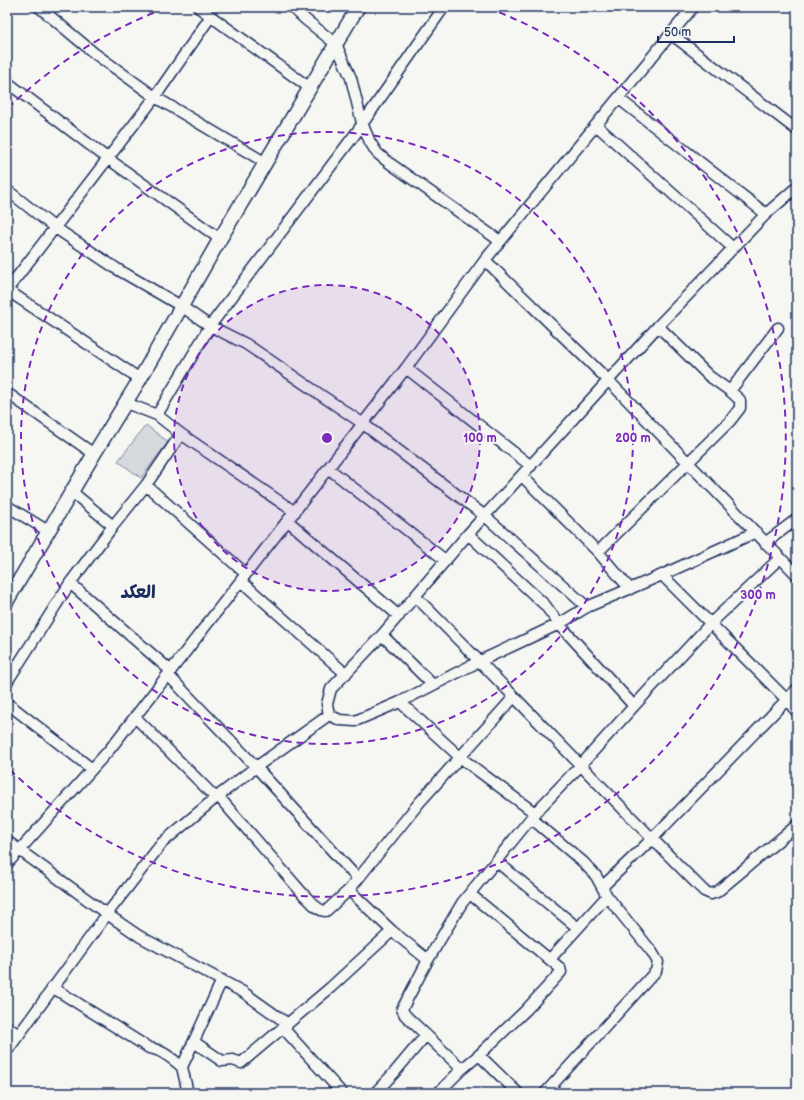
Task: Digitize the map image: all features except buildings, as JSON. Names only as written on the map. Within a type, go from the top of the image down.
[{"type":"main road","points":[[7,601],[71,491],[126,403],[220,239],[358,7]]},
{"type":"street","points":[[39,7],[94,53],[155,97],[266,163]]},
{"type":"street","points":[[198,7],[310,88]]},
{"type":"street","points":[[292,7],[336,44],[351,78],[362,123],[370,142],[377,153],[500,241]]},
{"type":"street","points":[[157,415],[210,326],[362,123],[444,7]]},
{"type":"street","points":[[7,864],[110,749],[406,368],[485,260],[693,7]]},
{"type":"street","points":[[140,379],[7,290],[155,97],[211,16]]},
{"type":"street","points":[[671,34],[797,130]]},
{"type":"street","points":[[7,82],[108,158],[220,239]]},
{"type":"street","points":[[618,98],[766,214]]},
{"type":"street","points":[[596,125],[733,248]]},
{"type":"street","points":[[329,715],[327,704],[331,690],[399,616],[468,534],[658,326],[766,214],[797,187]]},
{"type":"street","points":[[7,190],[54,227],[117,269],[181,306],[210,326],[246,344],[362,423],[484,516],[587,607]]},
{"type":"street","points":[[485,260],[608,380],[797,575]]},
{"type":"street","points":[[598,552],[730,421],[740,408],[740,400],[709,376],[658,326]]},
{"type":"street","points":[[730,391],[778,328]]},
{"type":"street","points":[[406,368],[531,466]]},
{"type":"street","points":[[7,393],[94,454]]},
{"type":"street","points":[[126,403],[157,415],[181,434],[295,512]]},
{"type":"street","points":[[7,682],[70,583],[146,485],[181,434]]},
{"type":"street","points":[[328,468],[445,560]]},
{"type":"street","points":[[522,476],[598,552],[630,589]]},
{"type":"street","points":[[146,485],[346,674]]},
{"type":"street","points":[[71,491],[113,526]]},
{"type":"street","points":[[7,506],[48,531]]},
{"type":"street","points":[[765,542],[797,519]]},
{"type":"street","points":[[288,521],[399,616]]},
{"type":"street","points":[[329,715],[340,720],[355,721],[400,702],[480,660],[559,624],[587,607],[756,532]]},
{"type":"street","points":[[468,534],[545,605],[559,624],[634,706]]},
{"type":"street","points":[[462,1069],[405,1015],[402,1009],[428,960],[462,904],[533,815],[711,624],[780,558]]},
{"type":"street","points":[[662,575],[786,699],[797,712]]},
{"type":"street","points":[[70,583],[170,673],[358,878]]},
{"type":"street","points":[[415,596],[480,660],[580,766],[704,891],[711,894],[717,892],[797,825]]},
{"type":"street","points":[[382,635],[433,685]]},
{"type":"street","points":[[550,959],[578,928],[604,892],[652,839],[797,689]]},
{"type":"street","points":[[135,717],[217,797],[304,895],[319,909],[326,911],[349,890],[419,803],[461,758],[514,696]]},
{"type":"street","points":[[400,702],[461,758],[533,815],[583,862],[596,876],[604,892],[652,952],[658,962],[656,971],[545,1093]]},
{"type":"street","points":[[7,703],[92,769]]},
{"type":"street","points":[[7,1051],[106,914],[162,843],[256,767],[329,715]]},
{"type":"street","points":[[7,841],[106,914],[150,943],[243,992],[286,1026],[342,1093]]},
{"type":"street","points":[[496,861],[578,928]]},
{"type":"street","points":[[349,890],[392,931],[428,960]]},
{"type":"street","points":[[438,1093],[462,1069],[479,1055],[561,972],[560,968],[550,959],[470,894]]},
{"type":"street","points":[[194,1042],[222,1061],[233,1060],[241,1063],[330,988],[392,931]]},
{"type":"street","points":[[188,1093],[182,1067],[222,980]]},
{"type":"street","points":[[52,987],[149,1048],[155,1048],[182,1067]]},
{"type":"street","points":[[7,1027],[19,1035]]},
{"type":"street","points":[[375,1093],[426,1035]]},
{"type":"street","points":[[479,1055],[518,1093]]},
{"type":"shaded area","points":[[146,425],[168,442],[141,478],[118,461]]},
{"type":"district","name":"العكد","points":[[138,592]]}]
